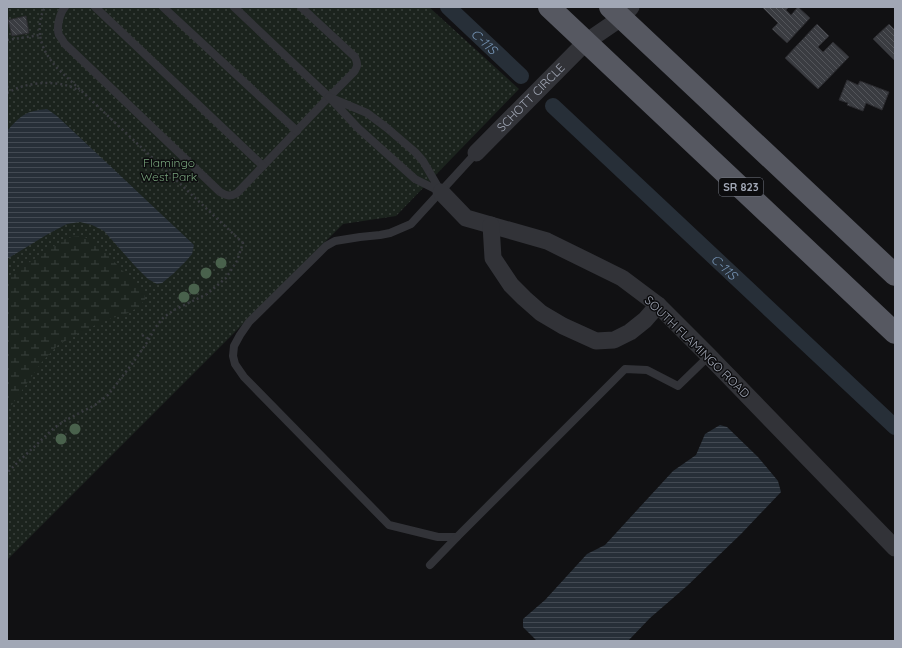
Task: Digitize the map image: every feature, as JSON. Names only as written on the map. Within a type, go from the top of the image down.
[{"type":"highway","name":"SR 823","points":[[549,7],[895,333]]},
{"type":"highway","points":[[617,10],[895,275]]},
{"type":"street","name":"SCHOTT CIRCLE","points":[[476,153],[617,10]]},
{"type":"street","name":"SOUTH FLAMINGO ROAD","points":[[441,192],[466,218],[548,241],[622,278],[658,305],[895,548]]},
{"type":"street","points":[[491,225],[493,258],[511,285],[541,312],[563,326],[596,341],[614,340],[630,332],[645,320],[658,305]]},
{"type":"lane","points":[[65,7],[60,16],[59,24],[59,34],[64,43],[220,192],[231,196],[237,193],[357,68],[358,63],[355,57],[301,7]]},
{"type":"lane","points":[[95,7],[263,166]]},
{"type":"lane","points":[[163,7],[297,131]]},
{"type":"lane","points":[[234,7],[329,97],[358,128],[415,179],[441,192]]},
{"type":"lane","points":[[329,97],[367,113],[387,128],[415,152],[423,161],[441,192]]},
{"type":"lane","points":[[457,537],[438,537],[389,525],[244,377],[235,364],[233,356],[234,346],[249,322],[326,246],[336,241],[390,233],[411,224],[476,153]]},
{"type":"lane","points":[[430,565],[625,369],[647,370],[678,386],[709,356]]},
{"type":"path","points":[[7,473],[54,428],[95,405],[108,395],[132,364],[163,318],[174,310],[207,294],[226,278],[237,261],[243,243],[50,60],[44,51],[40,35],[39,26],[44,7]]},
{"type":"path","points":[[7,40],[21,36],[40,35]]},
{"type":"path","points":[[7,86],[8,92],[30,84],[48,83],[68,86],[84,93]]},
{"type":"path","points":[[142,335],[149,339]]},
{"type":"green space","name":"Flamingo West Park","points":[[7,7],[429,7],[519,89],[396,216],[343,224],[7,560]]},
{"type":"green space","points":[[82,236],[97,244],[144,293],[145,300],[137,308],[126,314],[106,320],[58,345],[41,363],[7,412],[7,277],[63,240]]},
{"type":"shaded area","points":[[47,109],[57,116],[194,245],[192,254],[187,260],[162,283],[157,284],[148,279],[104,231],[92,225],[80,222],[67,224],[7,259],[7,131],[24,115],[34,111]]},
{"type":"shaded area","points":[[720,425],[727,427],[758,457],[778,481],[781,492],[741,534],[687,586],[650,618],[628,641],[537,641],[523,627],[523,619],[545,600],[587,554],[605,545],[673,471],[696,455],[705,434]]},
{"type":"building","points":[[762,7],[789,7],[786,10],[791,15],[798,7],[810,18],[787,43],[772,29],[778,23]]},
{"type":"building","points":[[26,16],[29,33],[12,36],[8,20]]},
{"type":"building","points":[[817,24],[829,36],[818,47],[823,52],[833,42],[849,57],[818,89],[785,58]]},
{"type":"building","points":[[889,24],[895,30],[895,61],[873,39]]},
{"type":"building","points":[[847,80],[858,85],[860,81],[889,92],[882,110],[866,103],[863,111],[847,105],[848,103],[839,100]]},
{"type":"waterway","name":"C-11S","points":[[448,7],[521,76]]},
{"type":"waterway","name":"C-11S","points":[[553,106],[895,427]]}]
